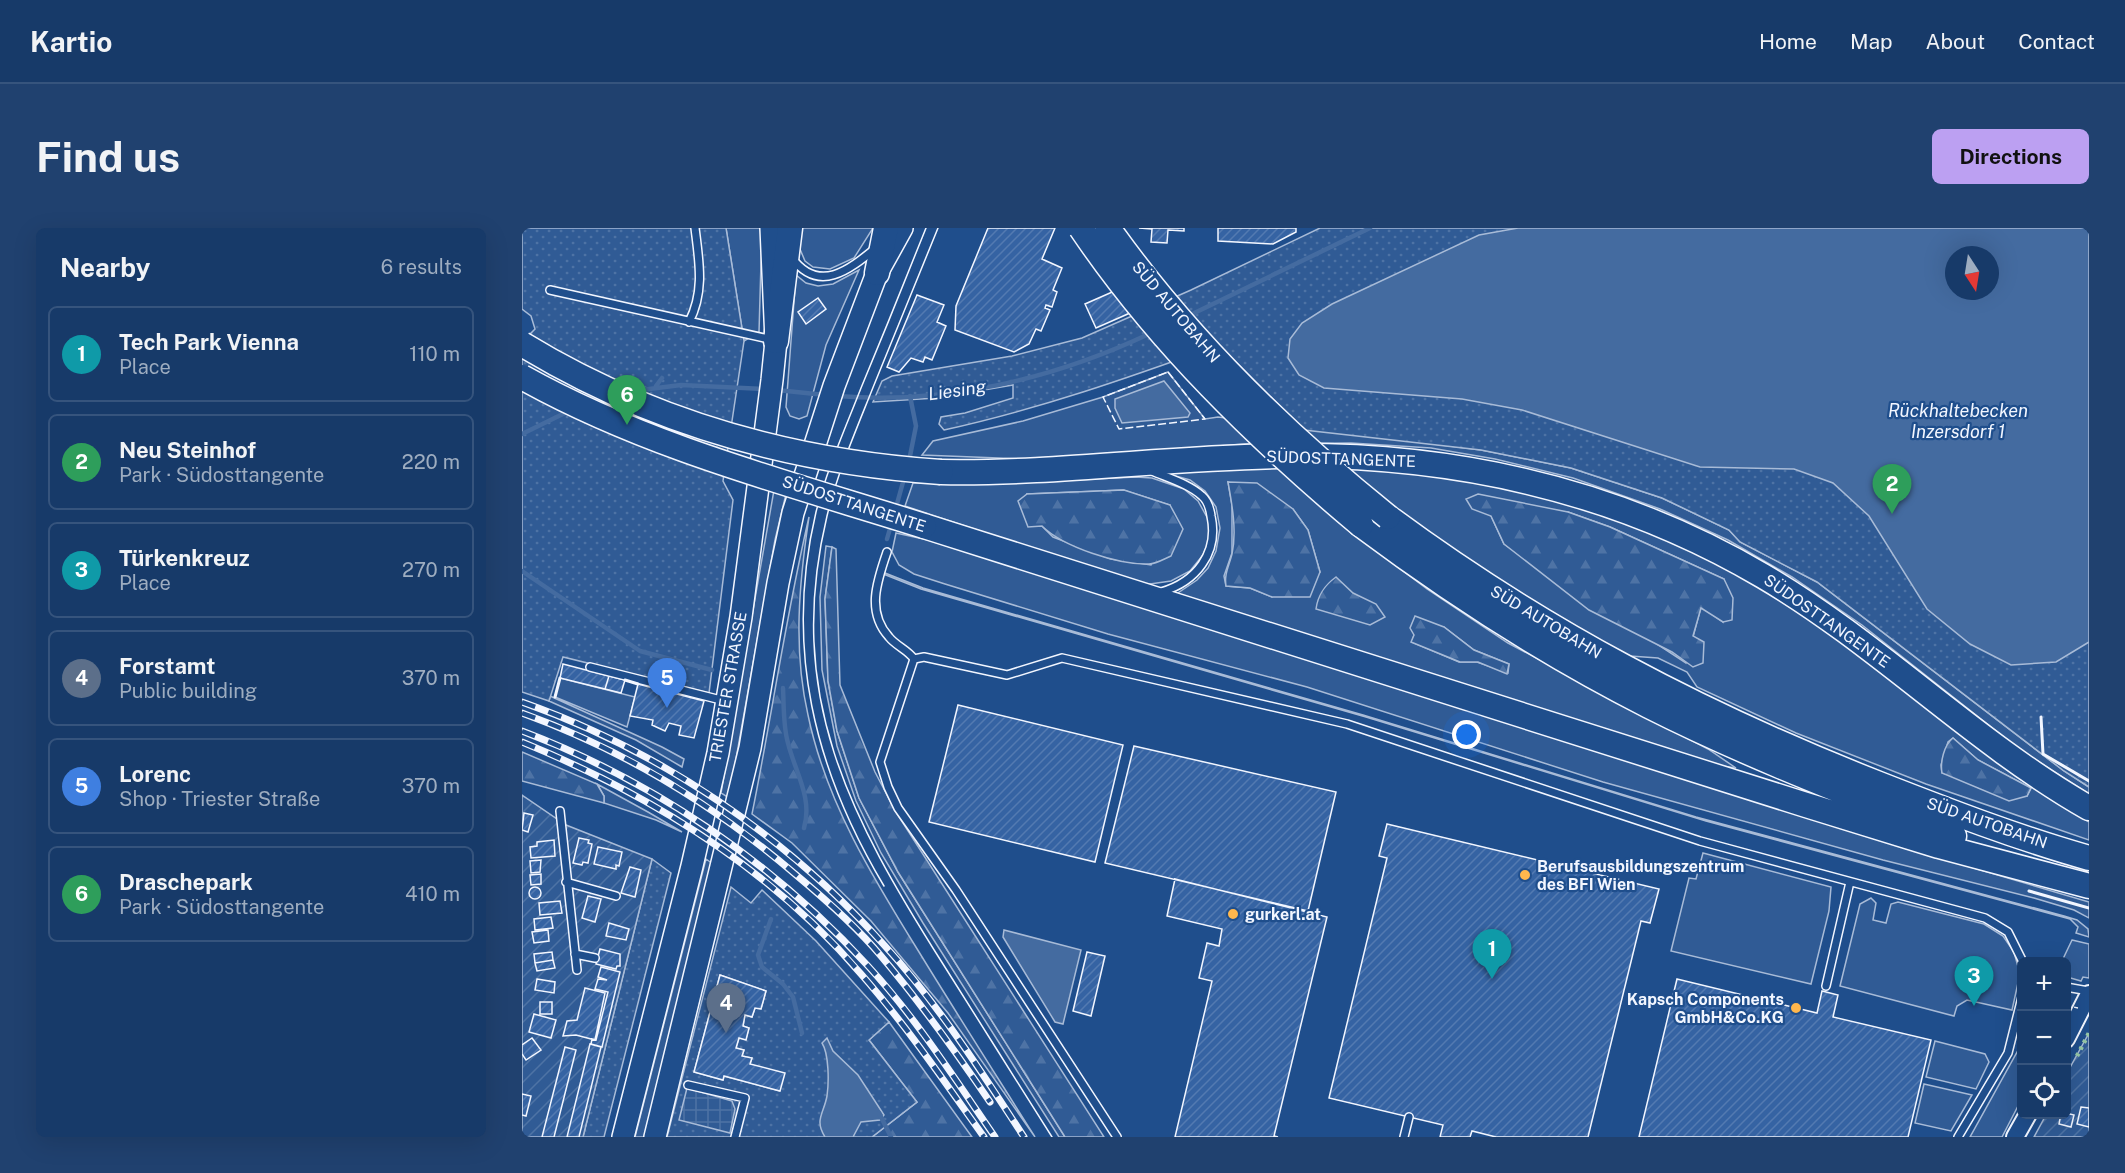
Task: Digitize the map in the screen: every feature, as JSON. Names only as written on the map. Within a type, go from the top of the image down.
[{"type":"highway","points":[[776,341],[790,228]]},
{"type":"highway","name":"SÜD AUTOBAHN","points":[[1081,228],[1130,296],[1216,394],[1263,440],[1361,525],[1428,575],[1492,616],[1649,706],[1786,770],[2051,874]]},
{"type":"highway","name":"SÜD AUTOBAHN","points":[[1108,228],[1149,282],[1232,378],[1334,473],[1388,516],[1505,600],[1660,688],[1807,756],[1951,812],[2089,858]]},
{"type":"highway","points":[[877,273],[890,233]]},
{"type":"highway","name":"SÜDOSTTANGENTE","points":[[522,344],[605,389],[712,432],[826,459],[941,472],[1026,472],[1275,456],[1412,460],[1457,466],[1541,483],[1632,513],[1719,552],[1802,600],[2013,759],[2089,808]]},
{"type":"highway","name":"SÜDOSTTANGENTE","points":[[522,377],[573,404],[645,435],[924,526],[1928,843],[2089,886]]},
{"type":"main road","name":"TRIESTER STRASSE","points":[[623,1137],[692,866],[728,701],[770,404],[776,341],[771,228]]},
{"type":"main road","name":"TRIESTER STRASSE","points":[[655,1137],[750,748],[778,583],[793,513],[826,408],[877,273]]},
{"type":"street","points":[[2071,1030],[2089,992]]},
{"type":"street","points":[[2016,1137],[2025,1119]]},
{"type":"lane","points":[[689,322],[697,307],[701,285],[695,228]]},
{"type":"lane","points":[[788,254],[799,268],[813,276],[830,277],[845,271],[890,233]]},
{"type":"lane","points":[[550,290],[776,341]]},
{"type":"lane","points":[[1136,465],[1183,484],[1203,496],[1210,508],[1214,529],[1212,544],[1203,566],[1190,579],[1173,589],[1147,596]]},
{"type":"lane","points":[[887,552],[877,584],[876,613],[890,638],[914,659]]},
{"type":"lane","points":[[914,659],[924,657],[1007,675],[1062,658],[1347,724],[1700,842],[1985,918],[2008,932],[2020,957]]},
{"type":"lane","points":[[914,659],[880,762],[888,788],[898,808],[956,890],[1117,1137]]},
{"type":"lane","points":[[590,667],[728,701]]},
{"type":"lane","points":[[560,812],[577,970]]},
{"type":"lane","points":[[566,882],[616,896]]},
{"type":"lane","points":[[1826,986],[1850,882]]},
{"type":"lane","points":[[575,954],[595,958]]},
{"type":"lane","points":[[2071,988],[2089,992]]},
{"type":"lane","points":[[1958,1137],[2008,1053],[2018,1011]]},
{"type":"lane","points":[[688,1084],[745,1098],[735,1137]]},
{"type":"lane","points":[[1404,1137],[1409,1117]]},
{"type":"shaded area","points":[[726,228],[762,228],[759,332],[744,341]]},
{"type":"shaded area","points":[[798,228],[873,228],[854,258],[830,269],[813,267],[805,261],[797,242]]},
{"type":"shaded area","points":[[859,270],[826,345],[807,416],[799,419],[790,416],[786,407],[796,275],[806,283],[818,286],[833,284]]},
{"type":"shaded area","points":[[1168,372],[1205,419],[1218,417],[1481,450],[1571,468],[1662,498],[1729,530],[1740,542],[1817,582],[2064,771],[2089,787],[2089,794],[2019,749],[1862,625],[1792,577],[1728,540],[1660,509],[1573,478],[1495,459],[1431,448],[1351,443],[1246,444],[1025,459],[922,455],[933,441],[1023,421],[1103,397]]},
{"type":"shaded area","points":[[1266,468],[1401,468],[1566,501],[1686,546],[1799,609],[2049,797],[2089,822],[2089,840],[1926,784],[1796,733],[1697,687],[1687,672],[1658,658],[1630,656],[1354,534],[1427,589],[1508,643],[1708,749],[1736,768],[1715,765],[1175,595],[1197,580],[1208,568],[1216,551],[1220,528],[1216,507],[1205,491],[1190,480],[1172,475],[1173,472]],"holes":[[[1228,482],[1293,509],[1308,530],[1320,572],[1272,597],[1250,588],[1226,586],[1224,576],[1232,553],[1232,505]],[[1568,512],[1610,527],[1724,579],[1723,622],[1701,607],[1686,663],[1504,544],[1491,516]],[[1444,627],[1474,650],[1509,664],[1508,673],[1477,662],[1459,662],[1412,642],[1414,635]],[[1953,738],[1978,760],[2031,788],[2027,796],[1942,773],[1941,765],[1948,742]]]},
{"type":"shaded area","points":[[1152,478],[1184,489],[1198,501],[1208,519],[1210,538],[1203,555],[1190,571],[1171,581],[1143,585],[905,506],[913,483],[1011,483]],"holes":[[[1123,490],[1170,505],[1151,565],[1111,559],[1053,537],[1042,526],[1027,494]]]},
{"type":"shaded area","points":[[774,490],[786,494],[775,540],[729,798],[721,793]]},
{"type":"shaded area","points":[[896,533],[928,540],[1872,838],[2089,902],[2089,918],[2074,910],[2034,898],[1883,860],[1603,782],[1307,687],[1108,634],[914,574],[899,565],[892,552]]},
{"type":"shaded area","points":[[826,546],[832,547],[825,599],[828,681],[837,731],[859,798],[898,872],[1065,1137],[1059,1137],[923,923],[881,853],[856,801],[837,746],[822,670],[820,597]]},
{"type":"shaded area","points":[[883,574],[923,588],[1363,715],[1696,817],[2064,916],[2077,920],[2088,929],[2089,937],[2076,933],[2078,927],[2070,919],[1706,821],[1366,717],[921,589]]},
{"type":"shaded area","points":[[560,678],[635,697],[627,727],[555,697]]},
{"type":"shaded area","points":[[550,696],[662,747],[684,759],[682,767],[636,740],[549,701]]},
{"type":"shaded area","points":[[597,784],[682,832],[656,820],[604,803],[604,796]]},
{"type":"shaded area","points":[[1703,853],[1831,887],[1829,911],[1811,984],[1671,951],[1689,878],[1696,879]]},
{"type":"shaded area","points":[[706,859],[713,864],[644,1137],[635,1137]]},
{"type":"shaded area","points":[[1871,898],[1876,903],[1873,920],[1886,923],[1891,904],[1898,902],[1984,924],[2003,936],[2014,952],[2017,963],[2017,988],[2012,1010],[1967,1000],[1957,1006],[1954,1016],[1840,986],[1860,904]]},
{"type":"shaded area","points":[[2072,940],[2089,944],[2089,978],[2083,977],[2081,981],[2071,978],[2071,957],[2064,957]]},
{"type":"shaded area","points":[[1935,1041],[1985,1054],[1989,1062],[1976,1089],[1926,1077]]},
{"type":"shaded area","points":[[2017,1052],[2017,1108],[2002,1137],[1970,1137]]},
{"type":"shaded area","points":[[1924,1084],[1972,1095],[1951,1131],[1915,1123]]},
{"type":"shaded area","points":[[687,1088],[732,1101],[735,1109],[730,1133],[679,1120]]},
{"type":"green space","points":[[522,228],[726,228],[744,341],[723,481],[733,500],[709,693],[563,657],[549,701],[522,692],[522,342],[535,329],[531,316],[522,309]]},
{"type":"green space","name":"Rückhaltebecken Inzersdorf 1","points":[[1320,228],[2089,228],[2089,787],[2064,771],[1817,582],[1740,542],[1729,530],[1662,498],[1571,468],[1481,450],[1304,430],[1219,345],[1083,392],[944,430],[939,424],[941,417],[965,413],[1013,398],[1013,385],[937,398],[873,402],[882,381],[892,376],[1012,356],[1082,338],[1191,290]]},
{"type":"green space","points":[[1228,482],[1257,483],[1293,509],[1308,530],[1320,572],[1310,597],[1272,597],[1250,588],[1226,586],[1226,574],[1234,536]]},
{"type":"green space","points":[[1124,490],[1170,505],[1183,529],[1171,556],[1149,564],[1137,564],[1107,558],[1077,548],[1051,534],[1042,526],[1028,527],[1018,501],[1027,494]]},
{"type":"green space","points":[[1478,494],[1568,512],[1610,527],[1724,579],[1733,598],[1732,620],[1723,622],[1701,608],[1693,636],[1704,642],[1703,663],[1693,667],[1672,652],[1589,610],[1504,544],[1491,516],[1472,509],[1466,499]]},
{"type":"green space","points":[[809,517],[800,592],[800,666],[808,715],[826,778],[868,867],[1035,1137],[948,1013],[871,921],[792,843],[752,814]]},
{"type":"green space","points":[[832,547],[836,549],[840,685],[875,772],[896,812],[1104,1137],[1065,1137],[898,872],[859,798],[837,731],[828,681],[825,599]]},
{"type":"green space","points":[[1336,577],[1353,593],[1376,604],[1385,617],[1370,625],[1316,609],[1323,590]]},
{"type":"green space","points":[[1415,616],[1444,627],[1474,650],[1509,664],[1507,674],[1478,662],[1460,662],[1411,642],[1414,635],[1410,628]]},
{"type":"green space","points":[[1953,738],[1978,760],[2031,788],[2027,796],[2009,801],[1942,773],[1943,754]]},
{"type":"green space","points":[[522,752],[597,784],[604,796],[604,803],[522,781]]},
{"type":"green space","points":[[522,795],[566,825],[652,859],[583,1137],[522,1137]]},
{"type":"green space","points":[[652,859],[671,873],[604,1137],[583,1137]]},
{"type":"green space","points":[[731,887],[751,903],[762,890],[816,941],[889,1022],[869,1040],[917,1102],[872,1137],[667,1137]],"holes":[[[720,975],[766,991],[761,1009],[755,1008],[752,1017],[745,1015],[743,1026],[749,1028],[746,1039],[739,1038],[736,1048],[744,1050],[742,1056],[752,1058],[750,1064],[780,1091],[724,1076],[723,1080],[694,1072]]]},
{"type":"green space","points":[[889,1022],[972,1137],[872,1137],[917,1102],[869,1040]]},
{"type":"green space","points":[[2089,1033],[2089,1137],[2034,1137],[2044,1119],[2071,1119],[2071,1066]]},
{"type":"water","name":"Rückhaltebecken Inzersdorf 1","points":[[1518,228],[2089,228],[2089,642],[2056,662],[2011,665],[1970,644],[1927,609],[1869,516],[1833,483],[1794,469],[1700,467],[1522,410],[1462,399],[1324,388],[1299,375],[1288,358],[1290,339],[1302,323],[1332,304],[1479,235]]},
{"type":"water","points":[[1164,381],[1190,413],[1188,417],[1122,423],[1115,408],[1115,399]]},
{"type":"water","points":[[1004,930],[1081,950],[1063,1024],[1055,1022],[1003,937]]},
{"type":"water","points":[[827,1038],[833,1051],[858,1075],[884,1115],[880,1120],[861,1122],[853,1137],[825,1137],[820,1126],[828,1090],[827,1061],[822,1043]]},
{"type":"building","points":[[988,228],[1055,228],[1042,259],[1062,268],[1053,290],[1057,292],[1052,307],[1046,305],[1045,308],[1050,310],[1041,331],[1036,329],[1029,344],[1014,352],[955,330],[956,306]]},
{"type":"building","points":[[1139,228],[1184,228],[1184,231],[1168,230],[1167,243],[1151,242],[1152,229]]},
{"type":"building","points":[[1218,228],[1296,228],[1296,232],[1273,244],[1218,241]]},
{"type":"building","points":[[1119,289],[1130,313],[1096,328],[1085,304]]},
{"type":"building","points":[[917,295],[944,305],[937,322],[946,326],[932,360],[925,357],[923,362],[911,358],[899,372],[887,367]]},
{"type":"building","points":[[818,298],[826,309],[806,324],[798,312]]},
{"type":"building","points":[[563,664],[609,676],[605,689],[560,678]]},
{"type":"building","points":[[609,676],[625,680],[621,693],[605,689]]},
{"type":"building","points":[[638,684],[704,701],[694,738],[679,735],[681,726],[669,723],[665,731],[652,725],[653,720],[630,716]]},
{"type":"building","points":[[958,705],[1123,745],[1095,862],[929,822]]},
{"type":"building","points":[[1134,746],[1336,792],[1308,911],[1105,863]]},
{"type":"building","points":[[524,813],[533,815],[528,832],[522,830]]},
{"type":"building","points":[[1387,824],[1659,889],[1650,923],[1641,921],[1588,1137],[1496,1137],[1472,1131],[1470,1137],[1440,1137],[1443,1125],[1329,1098],[1387,858],[1379,856]]},
{"type":"building","points":[[579,838],[589,840],[588,843],[592,844],[588,863],[583,862],[582,865],[573,863]]},
{"type":"building","points":[[554,840],[555,856],[531,858],[530,847],[537,846],[537,842]]},
{"type":"building","points":[[598,847],[622,852],[619,866],[616,865],[616,869],[594,864]]},
{"type":"building","points":[[541,860],[540,872],[531,873],[530,861]]},
{"type":"building","points":[[630,867],[641,870],[635,897],[621,893]]},
{"type":"building","points":[[541,874],[541,884],[531,885],[530,875]]},
{"type":"building","points":[[1175,879],[1327,917],[1274,1136],[1278,1137],[1175,1137],[1212,981],[1199,978],[1207,943],[1219,946],[1222,929],[1167,916]]},
{"type":"building","points":[[535,887],[541,893],[535,899],[529,893]]},
{"type":"building","points":[[588,896],[601,899],[595,922],[582,918]]},
{"type":"building","points":[[560,901],[562,913],[540,915],[539,903]]},
{"type":"building","points":[[551,917],[553,928],[535,930],[534,919]]},
{"type":"building","points":[[609,923],[629,929],[626,940],[606,936]]},
{"type":"building","points":[[548,930],[549,941],[534,943],[532,932]]},
{"type":"building","points":[[600,949],[620,954],[620,966],[616,969],[596,964]]},
{"type":"building","points":[[552,952],[553,960],[535,963],[534,954]]},
{"type":"building","points":[[1087,952],[1105,956],[1091,1016],[1073,1011]]},
{"type":"building","points":[[553,960],[555,968],[537,971],[535,963]]},
{"type":"building","points":[[601,967],[620,972],[602,1047],[591,1044],[592,1039],[596,1040],[608,992],[595,989],[598,979],[607,980],[598,977]]},
{"type":"building","points":[[720,975],[766,991],[761,1009],[755,1008],[752,1017],[745,1015],[743,1026],[749,1028],[746,1040],[739,1038],[736,1048],[744,1050],[742,1056],[752,1058],[750,1064],[785,1073],[780,1091],[724,1076],[723,1080],[694,1072]]},
{"type":"building","points":[[537,979],[555,982],[554,993],[535,990]]},
{"type":"building","points":[[1677,979],[1817,1013],[1822,991],[1838,995],[1833,1017],[1931,1040],[1908,1137],[1639,1137]]},
{"type":"building","points":[[585,988],[605,993],[595,1040],[576,1035],[563,1036],[567,1021],[577,1020]]},
{"type":"building","points":[[540,1002],[552,1002],[552,1014],[540,1014]]},
{"type":"building","points":[[534,1014],[556,1020],[551,1038],[529,1032]]},
{"type":"building","points":[[532,1038],[541,1050],[526,1060],[522,1054],[522,1045]]},
{"type":"building","points":[[590,1044],[601,1047],[579,1137],[567,1137]]},
{"type":"building","points":[[565,1047],[576,1050],[554,1137],[542,1137]]},
{"type":"building","points":[[522,1094],[531,1096],[526,1116],[522,1115]]},
{"type":"building","points":[[2081,1107],[2089,1108],[2089,1127],[2077,1124]]},
{"type":"building","points":[[2071,1114],[2074,1115],[2071,1127],[2059,1124],[2060,1119],[2071,1119]]},
{"type":"waterway","name":"Liesing","points":[[1186,317],[1370,228]]},
{"type":"waterway","name":"Liesing","points":[[837,396],[877,398],[918,396],[998,385],[1076,364],[1151,333]]},
{"type":"waterway","points":[[656,386],[662,378]]},
{"type":"waterway","name":"Liesing","points":[[633,391],[681,385],[765,389]]},
{"type":"waterway","name":"Liesing","points":[[777,390],[825,395]]},
{"type":"waterway","points":[[909,461],[916,426],[910,396]]},
{"type":"waterway","name":"Liesing","points":[[522,434],[569,411]]},
{"type":"waterway","points":[[895,511],[905,475]]},
{"type":"waterway","points":[[887,539],[891,525]]},
{"type":"waterway","points":[[522,571],[640,651],[712,670]]},
{"type":"waterway","points":[[783,688],[786,736],[805,796],[804,828]]},
{"type":"waterway","points":[[771,919],[758,955],[762,967],[783,984],[793,997],[802,1033]]},
{"type":"waterway","points":[[879,1113],[891,1137]]},
{"type":"tram line","points":[[884,886],[839,797],[823,752],[812,706],[805,659],[803,611],[807,562],[816,512],[825,480],[926,228]]},
{"type":"tram line","points":[[938,228],[848,450],[827,516],[816,581],[814,641],[820,698],[834,752],[854,805],[880,857],[910,910],[1052,1137]]},
{"type":"railway","points":[[522,702],[623,745],[672,772],[763,833],[806,868],[847,906],[923,991],[975,1063],[1024,1137]]},
{"type":"railway","points":[[522,713],[596,744],[666,781],[732,825],[795,874],[840,913],[881,956],[910,991],[990,1102]]},
{"type":"railway","points":[[522,731],[571,751],[664,800],[708,828],[792,892],[831,928],[886,986],[934,1049],[995,1137]]},
{"type":"railway","points":[[522,742],[616,785],[661,810],[705,838],[788,900],[826,936],[878,993],[984,1137]]},
{"type":"hedge","points":[[2077,1056],[2089,1033]]},
{"type":"fence","points":[[1168,372],[1205,419],[1119,429],[1103,397],[1168,372]]},
{"type":"fence","points":[[2071,1006],[2078,1008]]},
{"type":"wall","points":[[555,697],[560,678]]},
{"type":"wall","points":[[625,680],[638,684]]},
{"type":"wall","points":[[2041,717],[2043,754],[2089,781]]},
{"type":"wall","points":[[2029,891],[2089,908]]},
{"type":"place","name":"Draschepark","points":[[627,425]]},
{"type":"place","name":"Neu Steinhof","points":[[1892,514]]},
{"type":"place","name":"Lorenc","points":[[667,708]]},
{"type":"place","name":"Berufsausbildungszentrum des BFI Wien","points":[[1525,875]]},
{"type":"place","name":"gurkerl.at","points":[[1233,914]]},
{"type":"place","name":"Tech Park Vienna","points":[[1492,979]]},
{"type":"place","name":"Türkenkreuz","points":[[1974,1006]]},
{"type":"place","name":"Kapsch Components GmbH&Co.KG","points":[[1796,1008]]},
{"type":"place","name":"Forstamt","points":[[726,1033]]}]
